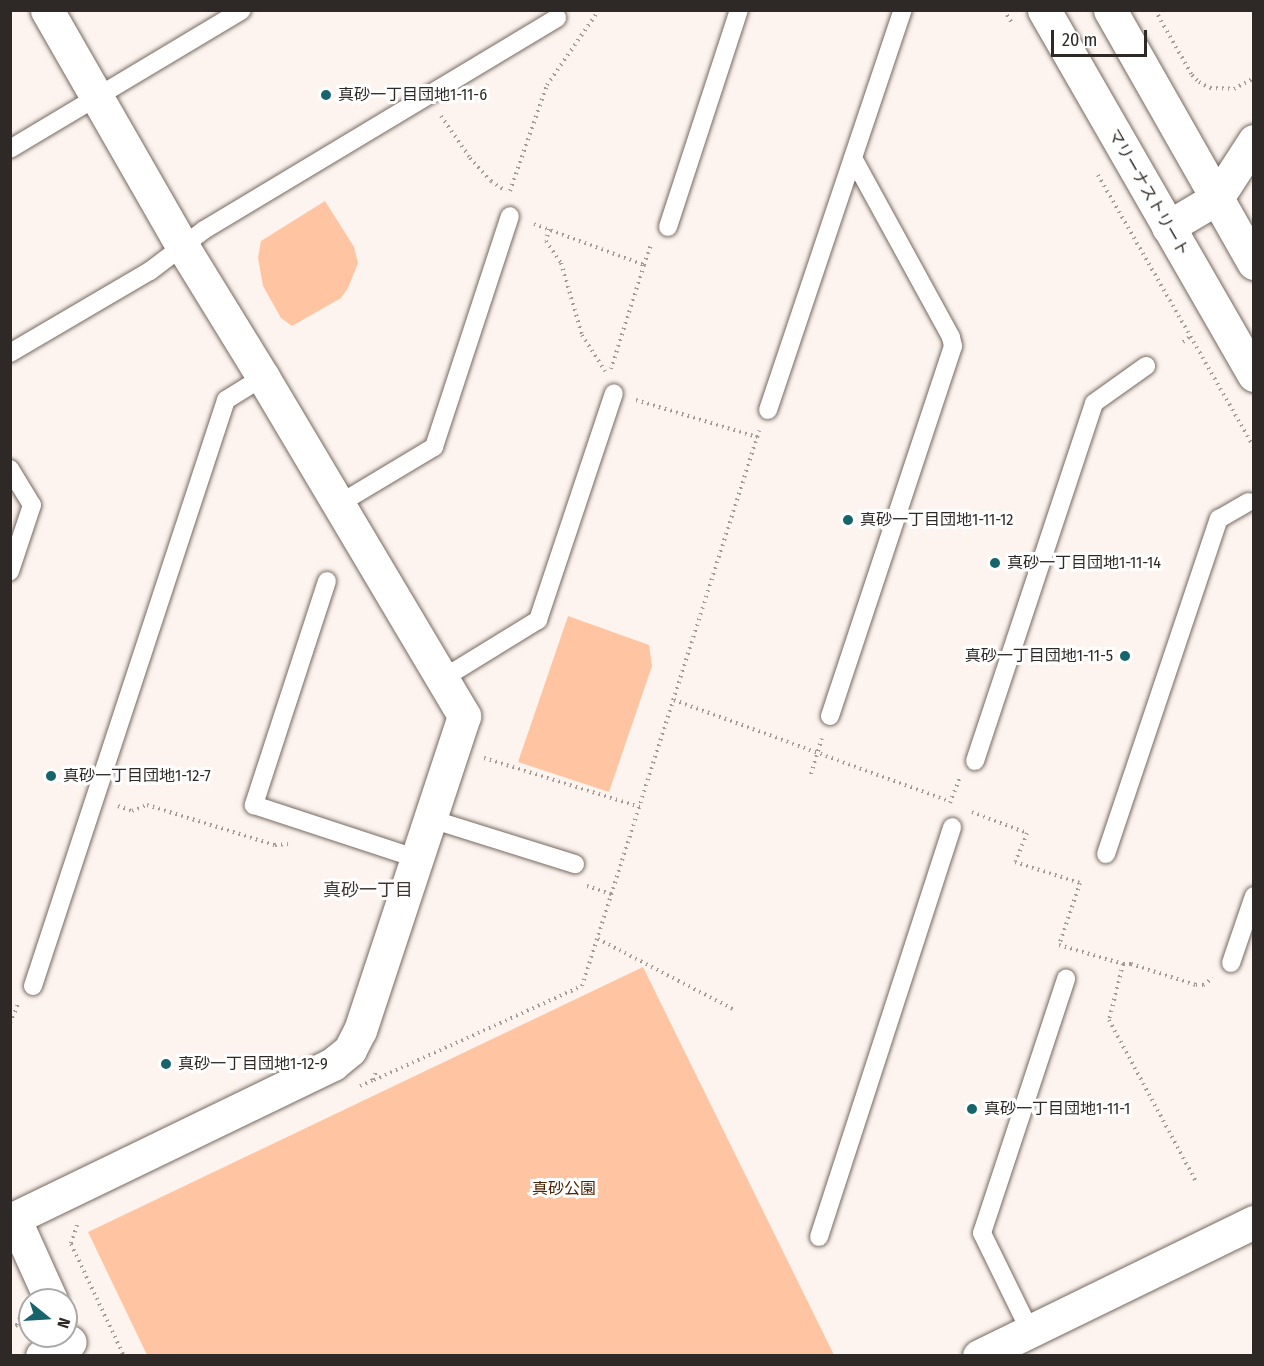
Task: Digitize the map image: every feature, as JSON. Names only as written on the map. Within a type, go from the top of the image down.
[{"type":"street","points":[[46,1288],[14,1218],[333,1064],[350,1050],[360,1030],[464,717],[264,377],[183,246],[47,10]]},
{"type":"street","name":"マリーナストリート","points":[[1044,10],[1254,375]]},
{"type":"street","points":[[1110,10],[1254,263]]},
{"type":"street","points":[[1168,227],[1217,198],[1254,141]]},
{"type":"street","points":[[978,1356],[1254,1222]]},
{"type":"lane","points":[[10,149],[242,10]]},
{"type":"lane","points":[[668,227],[739,10]]},
{"type":"lane","points":[[768,410],[903,10]]},
{"type":"lane","points":[[10,353],[150,272],[204,230],[557,18]]},
{"type":"lane","points":[[830,716],[953,346],[951,336],[853,158]]},
{"type":"lane","points":[[339,504],[434,447],[510,216]]},
{"type":"lane","points":[[975,761],[1094,403],[1146,366]]},
{"type":"lane","points":[[33,986],[226,400],[264,377]]},
{"type":"lane","points":[[442,679],[538,620],[614,393]]},
{"type":"lane","points":[[10,469],[32,505],[10,571]]},
{"type":"lane","points":[[1106,854],[1219,519],[1248,502]]},
{"type":"lane","points":[[327,581],[254,805],[418,859]]},
{"type":"lane","points":[[431,819],[575,864]]},
{"type":"lane","points":[[819,1237],[952,827]]},
{"type":"lane","points":[[1231,963],[1254,896]]},
{"type":"lane","points":[[1030,1331],[982,1233],[1066,979]]},
{"type":"path","points":[[428,95],[463,150],[491,181],[509,194],[547,85],[599,10]]},
{"type":"path","points":[[1004,10],[1016,31]]},
{"type":"path","points":[[1155,10],[1192,75],[1199,82],[1210,88],[1234,89],[1254,78]]},
{"type":"path","points":[[1092,165],[1254,447]]},
{"type":"path","points":[[510,216],[549,229],[644,265],[609,374],[601,367],[582,335],[561,263],[546,241],[549,229]]},
{"type":"path","points":[[1183,342],[1191,337]]},
{"type":"path","points":[[614,393],[757,437]]},
{"type":"path","points":[[352,1090],[582,986],[757,437],[768,410]]},
{"type":"path","points":[[674,700],[958,805]]},
{"type":"path","points":[[811,774],[830,716]]},
{"type":"path","points":[[477,756],[640,807]]},
{"type":"path","points":[[952,827],[946,815],[965,763],[975,761]]},
{"type":"path","points":[[94,799],[132,811],[147,805],[275,845],[296,843]]},
{"type":"path","points":[[965,809],[1027,832],[1015,862],[1080,883],[1059,945],[1123,964],[1131,964],[1196,985],[1210,981],[1231,963]]},
{"type":"path","points":[[598,939],[734,1009]]},
{"type":"path","points":[[1123,964],[1109,1020],[1195,1180]]},
{"type":"path","points":[[373,1080],[377,1069]]},
{"type":"path","points":[[78,1222],[71,1244],[124,1356]]},
{"type":"green space","points":[[325,201],[354,247],[358,263],[348,288],[341,298],[292,326],[281,318],[263,286],[258,258],[261,241]]},
{"type":"green space","points":[[568,616],[649,645],[652,666],[609,792],[518,762]]},
{"type":"green space","name":"真砂公園","points":[[643,967],[834,1355],[147,1355],[88,1232]]},
{"type":"place","name":"真砂一丁目団地1-11-6","points":[[326,95]]},
{"type":"place","name":"真砂一丁目団地1-11-12","points":[[848,520]]},
{"type":"place","name":"真砂一丁目団地1-11-14","points":[[995,563]]},
{"type":"place","name":"真砂一丁目団地1-11-5","points":[[1125,656]]},
{"type":"place","name":"真砂一丁目団地1-12-7","points":[[51,776]]},
{"type":"place","name":"真砂一丁目団地1-12-9","points":[[166,1064]]},
{"type":"place","name":"真砂一丁目団地1-11-1","points":[[972,1109]]},
{"type":"district","name":"真砂一丁目","points":[[368,890]]}]
